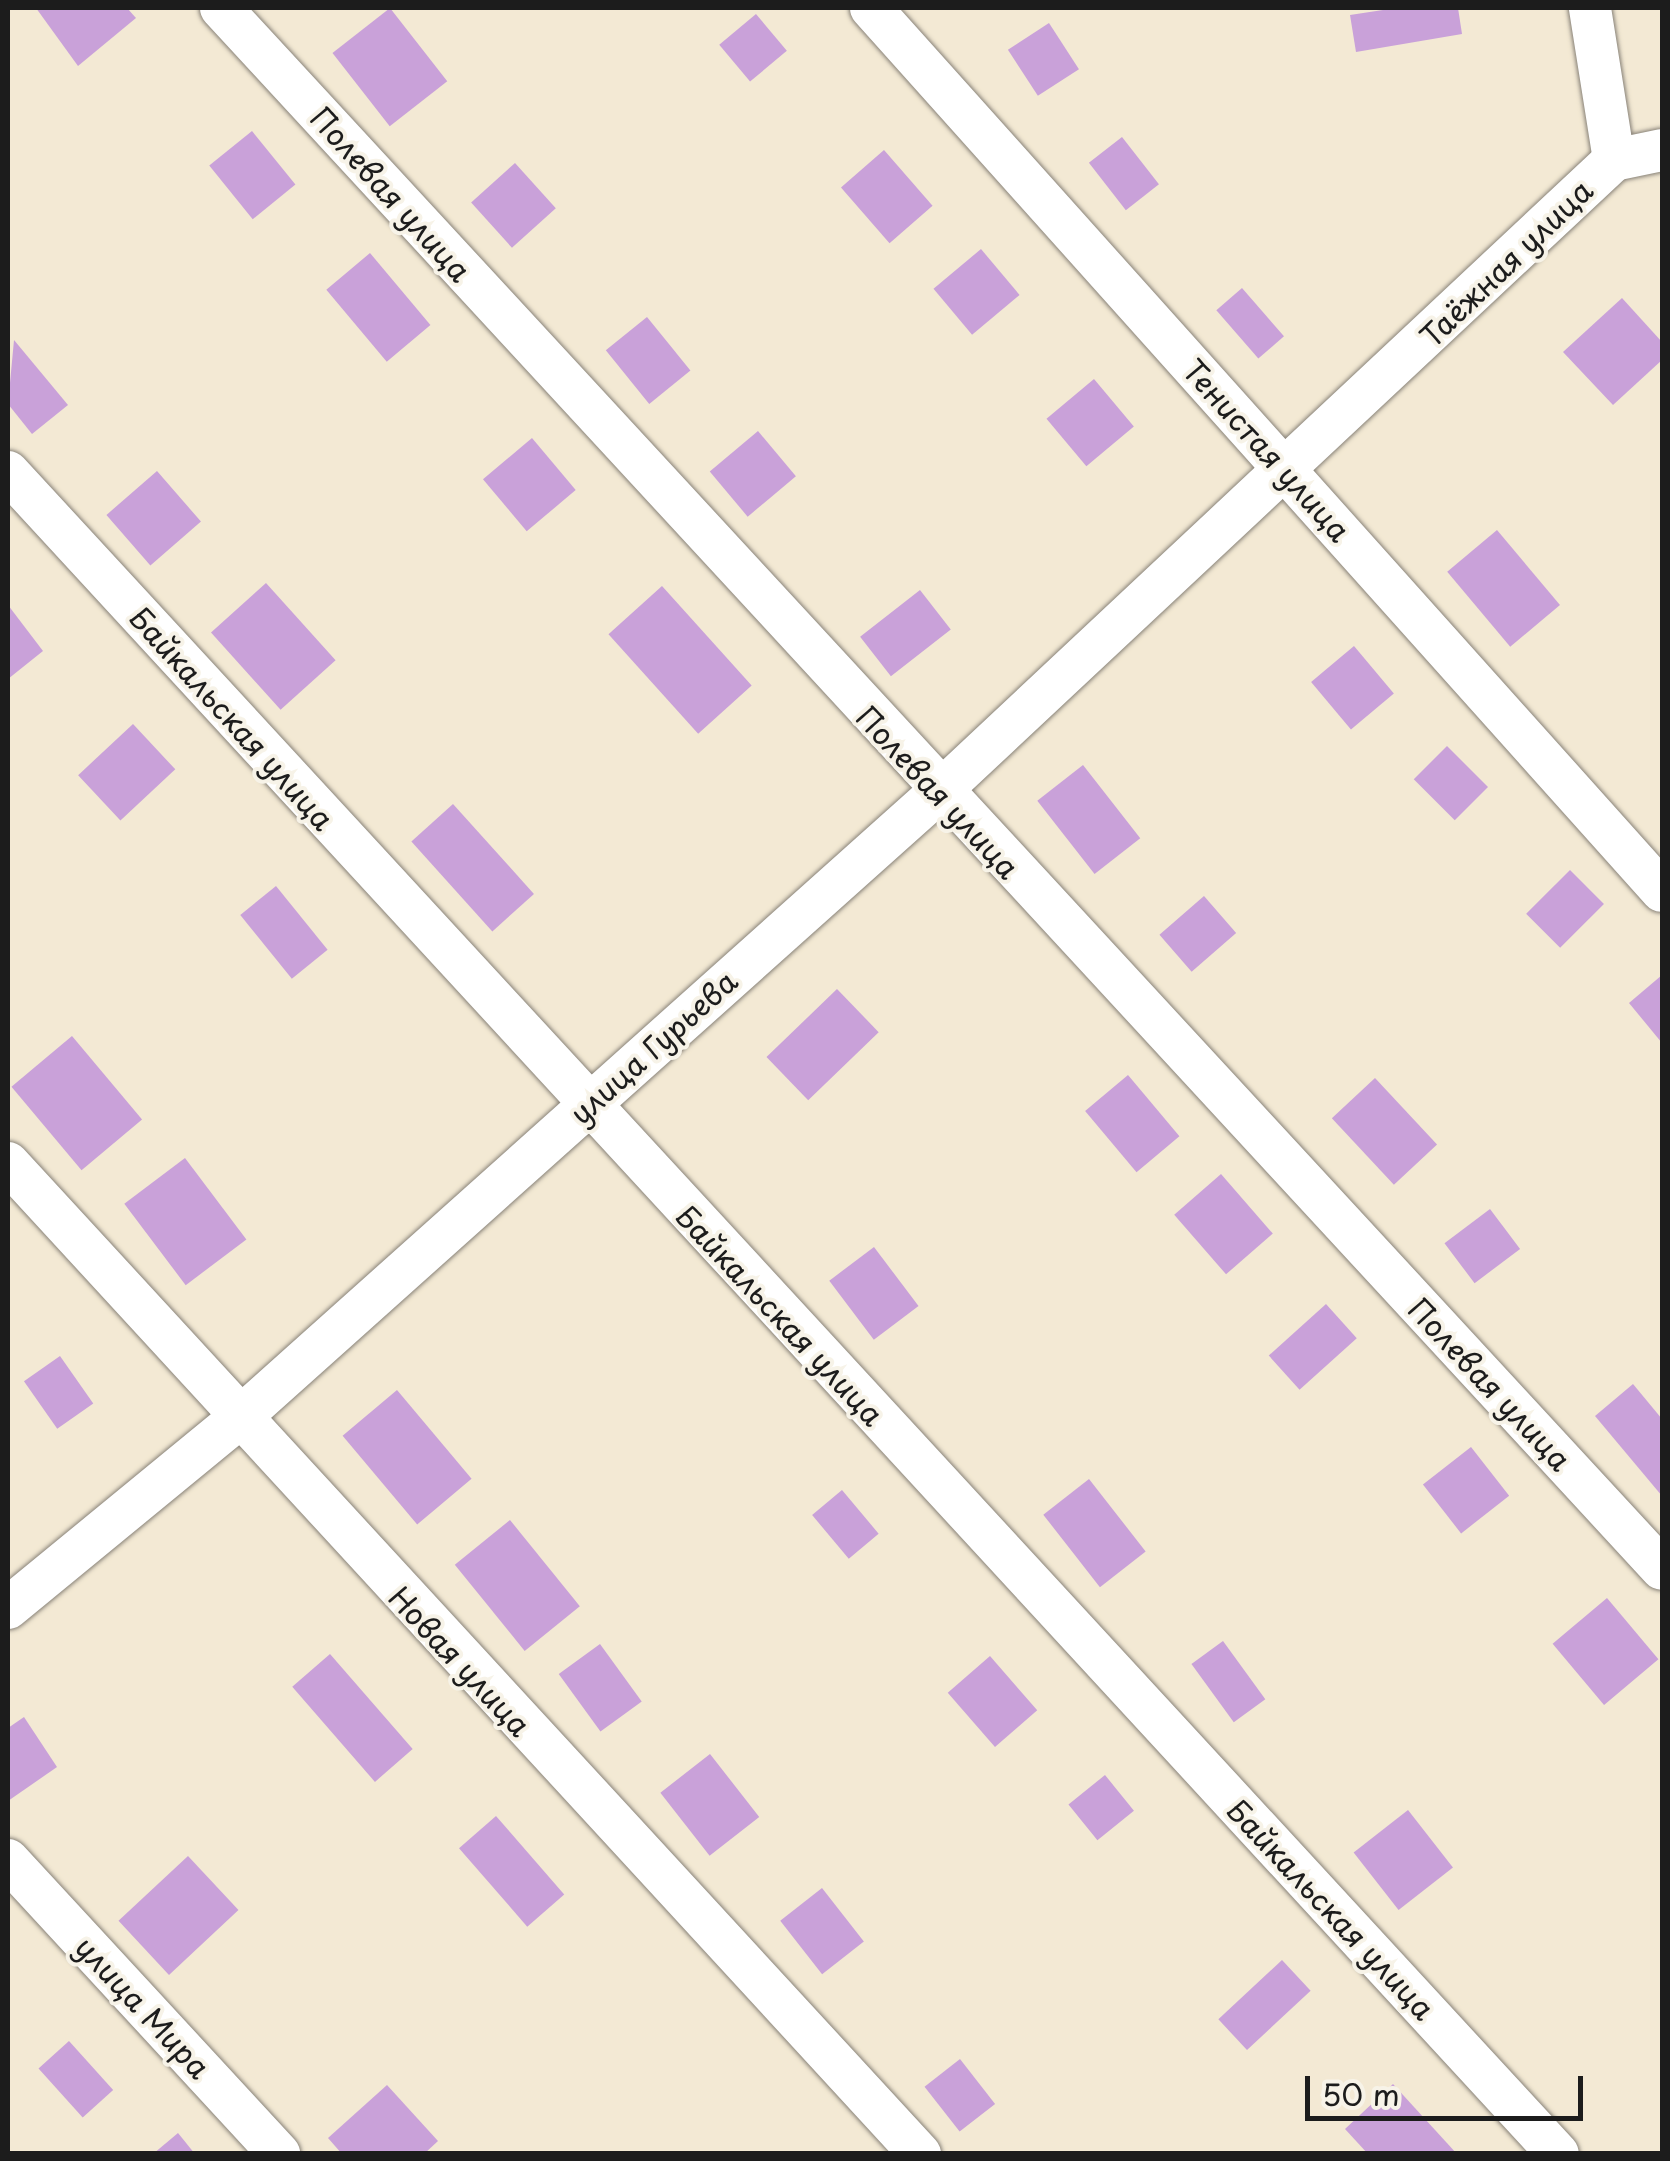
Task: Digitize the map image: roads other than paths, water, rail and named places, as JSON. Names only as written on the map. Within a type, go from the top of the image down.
[{"type":"street","name":"Полевая улица","points":[[221,8],[938,793],[1662,1568]]},
{"type":"street","name":"Тенистая улица","points":[[872,8],[1662,891]]},
{"type":"street","name":"Таёжная улица","points":[[1287,473],[1614,160],[1590,8]]},
{"type":"street","points":[[1614,160],[1662,150]]},
{"type":"street","name":"Байкальская улица","points":[[8,472],[586,1106],[1558,2154]]},
{"type":"street","name":"улица Гурьева","points":[[8,1608],[236,1421],[938,793],[1287,473]]},
{"type":"street","name":"Новая улица","points":[[8,1164],[236,1421],[920,2154]]},
{"type":"street","name":"улица Мира","points":[[8,1860],[279,2154]]}]
